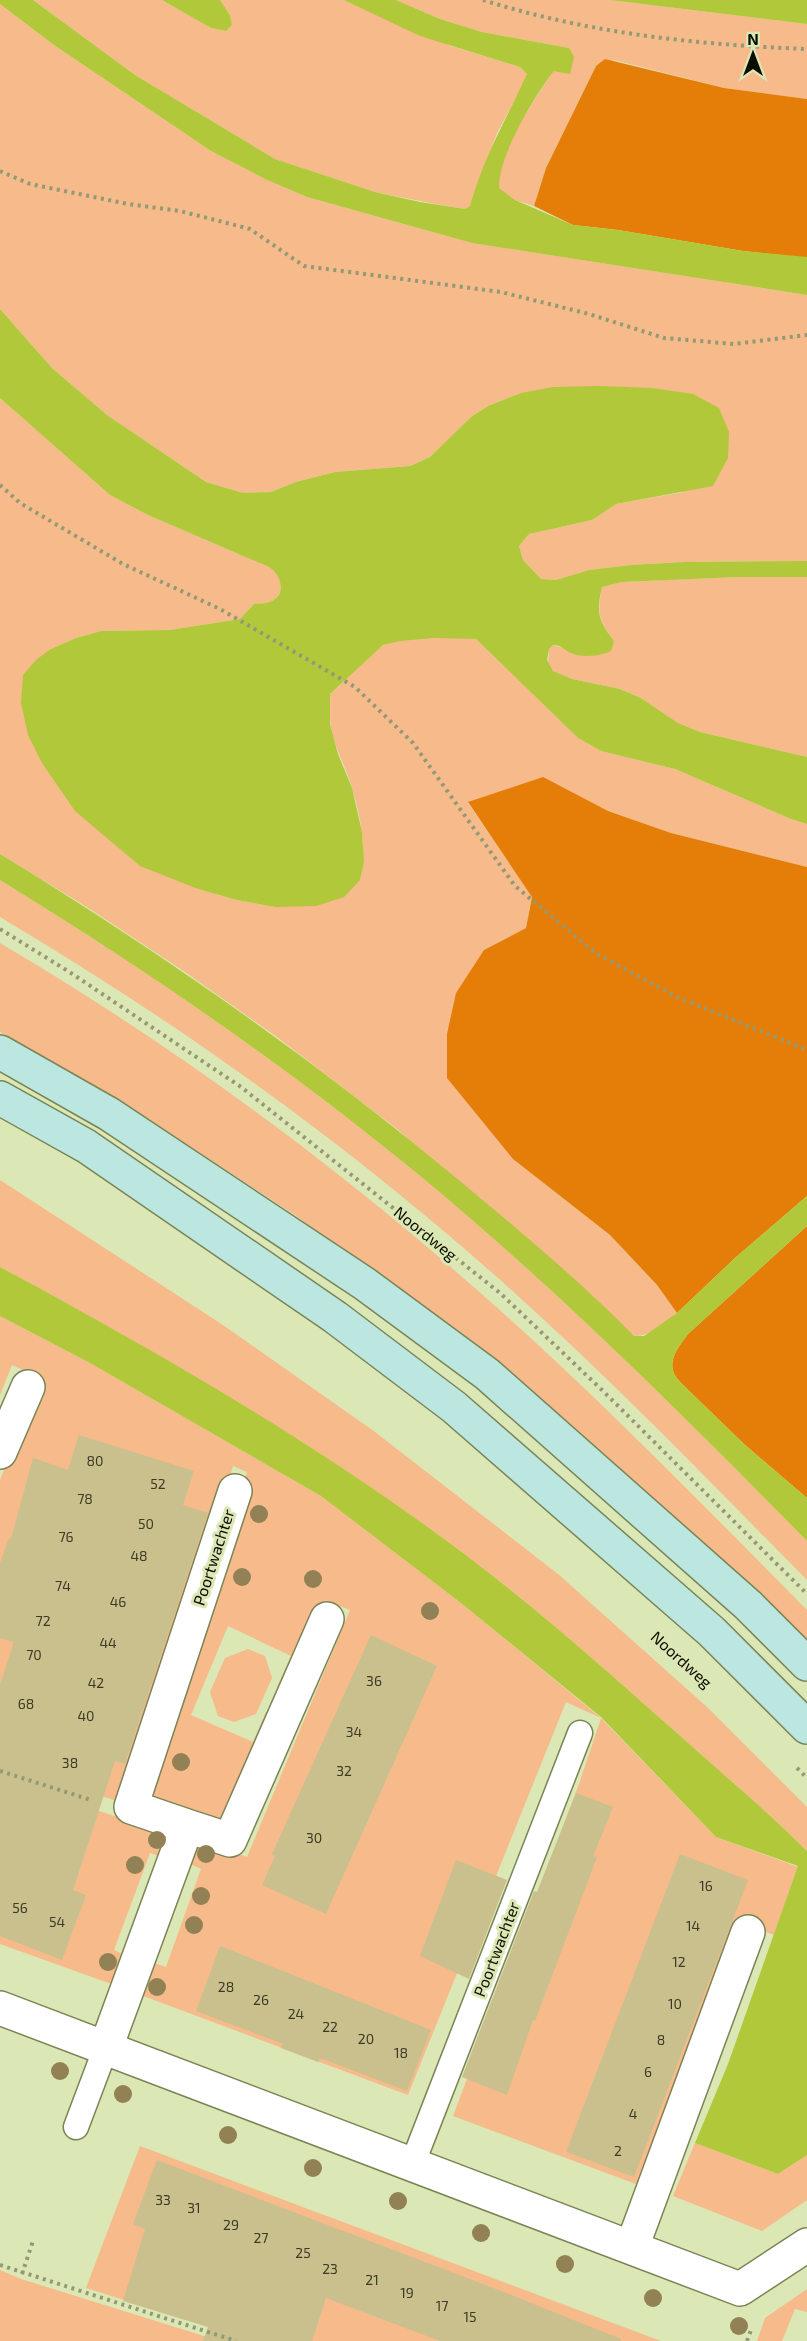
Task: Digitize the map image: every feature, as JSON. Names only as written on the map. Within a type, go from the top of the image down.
[{"type":"main road","points":[[0,1052],[109,1114],[364,1284],[487,1374],[747,1605],[807,1664]]},
{"type":"main road","points":[[0,1098],[86,1146],[335,1317],[454,1407],[712,1632],[807,1727]]},
{"type":"street","points":[[0,1452],[28,1387]]},
{"type":"street","name":"Poortwachter","points":[[131,1807],[235,1491]]},
{"type":"street","points":[[131,1807],[230,1840],[327,1619]]},
{"type":"street","points":[[105,2049],[187,1826]]},
{"type":"street","points":[[632,2247],[748,1932]]},
{"type":"street","points":[[0,2008],[740,2289],[807,2245]]},
{"type":"lane","name":"Poortwachter","points":[[412,2165],[580,1733]]},
{"type":"lane","points":[[76,2127],[105,2049]]},
{"type":"path","points":[[483,0],[525,13],[585,26],[708,42],[807,49]]},
{"type":"path","points":[[0,171],[30,184],[128,204],[180,211],[250,229],[304,266],[501,292],[589,314],[664,339],[734,344],[807,335]]},
{"type":"path","points":[[0,485],[20,503],[123,564],[220,609],[355,687],[413,743],[515,886],[597,954],[677,997],[807,1050]]},
{"type":"path","name":"Noordweg","points":[[0,929],[71,973],[242,1087],[500,1293],[602,1390],[807,1594]]},
{"type":"path","points":[[790,1761],[807,1778]]},
{"type":"path","points":[[0,1771],[121,1809],[131,1807]]},
{"type":"path","points":[[22,2274],[33,2241]]},
{"type":"path","points":[[0,2265],[22,2274],[236,2341]]},
{"type":"shaded area","points":[[0,0],[33,0],[135,75],[275,159],[375,192],[465,209],[470,206],[489,154],[527,74],[520,67],[420,36],[344,0],[396,0],[440,19],[482,32],[569,48],[574,57],[570,74],[554,71],[537,95],[504,160],[499,188],[515,200],[573,225],[618,230],[743,251],[807,257],[807,295],[472,243],[307,197],[265,179],[211,151],[54,45],[0,4]]},
{"type":"shaded area","points":[[33,0],[162,0],[211,28],[226,31],[232,25],[230,15],[220,0],[344,0],[451,46],[520,67],[528,75],[497,133],[470,206],[465,209],[375,192],[275,159],[135,75]]},
{"type":"shaded area","points":[[162,0],[220,0],[230,15],[232,25],[226,31],[211,28]]},
{"type":"shaded area","points":[[396,0],[610,0],[807,24],[807,99],[724,88],[614,60],[596,66],[546,168],[534,206],[515,200],[498,188],[500,171],[514,134],[569,48],[482,32],[440,19]]},
{"type":"shaded area","points":[[610,0],[807,0],[807,24]]},
{"type":"shaded area","points":[[0,4],[54,45],[211,151],[265,179],[307,197],[472,243],[807,295],[807,561],[631,565],[589,570],[556,580],[541,579],[523,560],[519,546],[529,534],[592,520],[616,504],[684,492],[521,393],[488,406],[471,417],[430,457],[409,466],[335,472],[296,482],[271,492],[243,493],[206,482],[107,415],[52,368],[0,309]]},
{"type":"shaded area","points":[[605,59],[724,88],[807,99],[807,258],[743,251],[618,230],[573,225],[534,206],[546,168],[596,66]]},
{"type":"shaded area","points":[[0,309],[52,368],[107,415],[206,482],[243,493],[271,492],[296,482],[335,472],[410,466],[430,457],[471,417],[488,406],[521,393],[553,387],[652,388],[693,394],[719,408],[729,432],[728,458],[713,486],[616,504],[592,520],[529,534],[519,546],[523,560],[541,579],[556,580],[589,570],[631,565],[807,561],[807,577],[738,577],[622,582],[602,587],[599,610],[602,621],[614,641],[611,651],[580,656],[553,645],[549,649],[547,660],[553,671],[572,679],[620,689],[641,698],[678,723],[700,732],[807,757],[807,824],[675,769],[601,751],[578,738],[476,639],[433,638],[383,645],[330,694],[330,724],[338,754],[352,788],[362,832],[364,862],[360,880],[344,897],[316,906],[275,907],[237,900],[198,889],[140,866],[75,811],[42,763],[28,735],[21,703],[23,675],[37,659],[51,649],[76,638],[101,631],[170,630],[240,619],[254,604],[266,603],[275,599],[281,591],[281,585],[277,575],[269,567],[148,515],[110,495],[0,398]]},
{"type":"shaded area","points":[[0,398],[110,495],[148,515],[269,567],[277,575],[281,585],[279,595],[266,603],[254,604],[240,619],[170,630],[101,631],[76,638],[51,649],[198,889],[237,900],[275,907],[360,880],[363,846],[360,822],[352,788],[333,735],[330,719],[330,694],[382,646],[414,638],[476,639],[578,738],[601,751],[675,769],[807,824],[807,867],[671,833],[608,811],[468,803],[532,896],[526,928],[484,950],[513,1159],[610,1235],[657,1285],[677,1313],[657,1328],[646,1334],[634,1336],[397,1129],[277,1037],[90,909],[0,854]]},
{"type":"shaded area","points":[[738,577],[807,577],[807,757],[700,732],[678,723],[641,698],[620,689],[572,679],[553,671],[548,665],[549,649],[553,645],[564,648],[614,641],[600,616],[602,587],[622,582]]},
{"type":"shaded area","points":[[543,777],[608,811],[671,833],[807,867],[807,1196],[735,1258],[677,1313],[657,1285],[610,1235],[513,1159],[447,1078],[447,1034],[456,993],[484,950],[526,928],[532,897],[468,802]]},
{"type":"shaded area","points":[[0,854],[179,969],[351,1094],[527,1238],[634,1336],[644,1336],[677,1313],[735,1258],[807,1196],[807,1226],[688,1334],[676,1352],[672,1364],[675,1376],[680,1382],[745,1445],[807,1498],[807,1541],[573,1310],[425,1180],[323,1099],[218,1022],[0,880]]},
{"type":"shaded area","points":[[0,880],[110,950],[271,1060],[374,1139],[475,1223],[573,1310],[807,1541],[807,1580],[592,1365],[518,1296],[396,1191],[268,1093],[203,1047],[69,959],[0,917]]},
{"type":"shaded area","points":[[0,943],[71,986],[211,1079],[345,1180],[474,1287],[605,1408],[807,1610],[807,1640],[631,1479],[450,1330],[295,1215],[191,1147],[0,1032]]},
{"type":"shaded area","points":[[0,1180],[223,1325],[375,1432],[558,1574],[707,1707],[807,1807],[807,1851],[586,1653],[525,1601],[429,1528],[272,1423],[110,1328],[0,1267]]},
{"type":"shaded area","points":[[807,1226],[807,1498],[745,1445],[680,1382],[675,1376],[672,1364],[676,1352],[688,1334]]},
{"type":"shaded area","points":[[0,1267],[219,1390],[325,1457],[429,1528],[525,1601],[586,1653],[807,1851],[807,2155],[778,2174],[695,2143],[728,2064],[798,1866],[716,1837],[601,1717],[461,1603],[321,1496],[90,1363],[0,1316]]},
{"type":"shaded area","points":[[0,1316],[90,1363],[321,1496],[461,1603],[601,1718],[566,1702],[408,2095],[138,1994],[151,1962],[166,1967],[201,1869],[188,1863],[198,1837],[247,1857],[350,1610],[325,1600],[286,1692],[277,1687],[291,1656],[228,1626],[191,1715],[253,1742],[266,1712],[277,1717],[227,1827],[143,1797],[247,1472],[233,1466],[127,1804],[0,1765],[0,1480],[39,1377],[12,1365],[0,1395]]},
{"type":"shaded area","points":[[248,1649],[265,1656],[272,1678],[256,1714],[234,1722],[218,1716],[210,1692],[225,1658]]},
{"type":"shaded area","points":[[601,1718],[716,1837],[798,1867],[774,1935],[736,1920],[636,2184],[453,2116],[579,1784]]},
{"type":"shaded area","points":[[0,1780],[172,1834],[164,1858],[150,1853],[114,1950],[127,1956],[117,1986],[0,1944]]},
{"type":"shaded area","points":[[695,2143],[778,2174],[807,2155],[807,2200],[762,2231],[673,2196]]},
{"type":"shaded area","points":[[140,2146],[661,2341],[254,2341],[86,2288]]},
{"type":"shaded area","points":[[0,2270],[21,2279],[220,2341],[0,2341]]},
{"type":"shaded area","points":[[807,2289],[807,2312],[795,2309],[782,2341],[757,2341],[765,2318]]},
{"type":"building","points":[[79,1435],[194,1471],[183,1505],[208,1513],[125,1764],[115,1761],[73,1890],[86,1895],[62,1960],[0,1936],[0,1685],[14,1642],[0,1638],[0,1563],[9,1538],[11,1539],[33,1458],[68,1470]]},
{"type":"building","points":[[371,1635],[437,1666],[326,1914],[262,1885],[275,1856],[272,1854]]},
{"type":"building","points":[[576,1793],[613,1807],[593,1856],[597,1857],[535,2021],[533,2020],[507,2095],[462,2077],[534,1891],[537,1892]]},
{"type":"building","points":[[680,1854],[748,1880],[634,2177],[566,2152]]},
{"type":"building","points":[[456,1860],[507,1880],[469,1979],[420,1956]]},
{"type":"building","points":[[220,1946],[431,2030],[407,2091],[320,2058],[318,2062],[281,2048],[283,2044],[196,2011]]},
{"type":"building","points":[[157,2160],[496,2289],[621,2339],[621,2341],[440,2341],[326,2298],[312,2341],[203,2341],[208,2327],[123,2301],[145,2229],[133,2224]]}]
